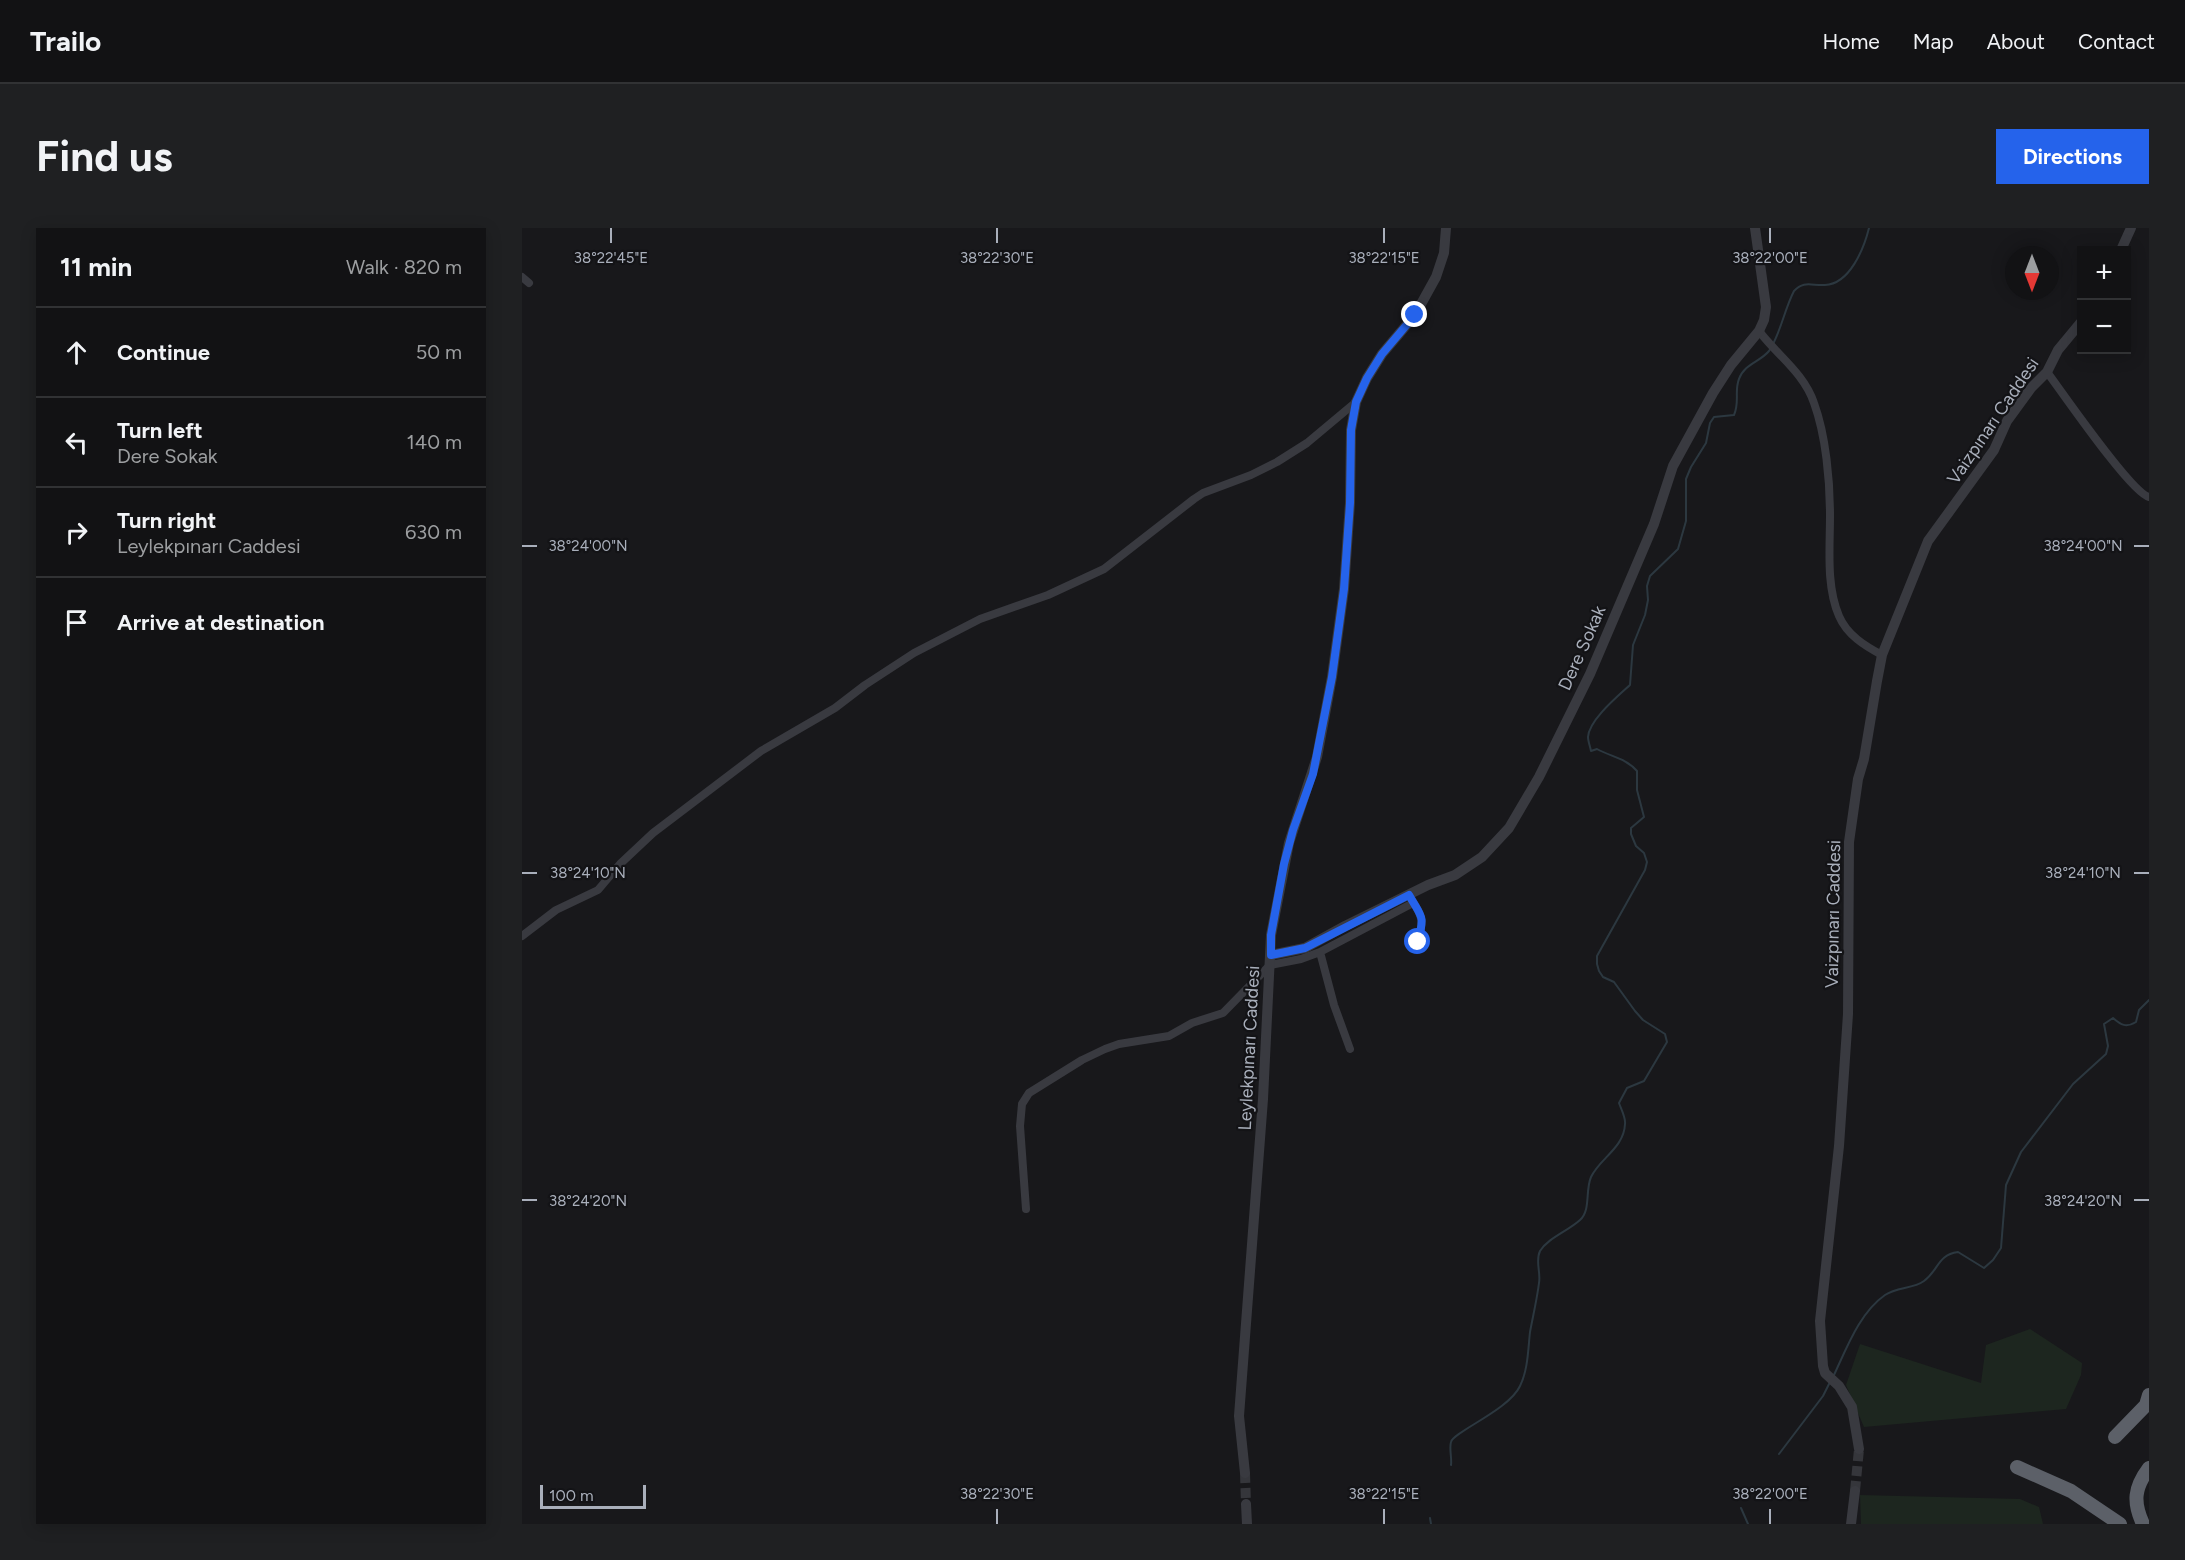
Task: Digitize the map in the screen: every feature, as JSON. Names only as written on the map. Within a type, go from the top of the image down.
[{"type":"highway","points":[[2115,1437],[2146,1405],[2149,1395]]},
{"type":"highway","points":[[2017,1467],[2071,1491],[2120,1524]]},
{"type":"highway","points":[[2143,1524],[2137,1509],[2137,1489],[2149,1468]]},
{"type":"street","name":"Leylekpınarı Caddesi","points":[[1245,1473],[1239,1416],[1263,1099],[1271,935],[1284,864],[1293,830],[1313,774],[1335,654],[1344,589],[1350,503],[1351,430],[1356,402],[1367,378],[1382,354],[1415,315],[1436,277],[1444,254],[1446,228]]},
{"type":"street","name":"Dere Sokak","points":[[1270,960],[1305,948],[1411,899],[1455,875],[1482,857],[1504,834],[1521,810],[1590,674],[1651,533],[1673,466],[1713,393],[1731,365],[1759,331],[1764,320],[1766,307],[1755,228]]},
{"type":"street","points":[[2123,246],[2132,228]]},
{"type":"street","name":"Vaizpınarı Caddesi","points":[[1859,1449],[1852,1407],[1823,1366],[1820,1322],[1839,1146],[1848,1024],[1849,842],[1857,779],[1864,759],[1882,655],[1928,542],[1994,450],[2007,421],[2031,388],[2047,372],[2058,350],[2077,327]]},
{"type":"street","points":[[1759,331],[1795,371],[1808,391],[1817,413],[1829,492],[1830,566],[1839,616],[1852,635],[1882,655]]},
{"type":"street","points":[[2047,372],[2122,472],[2142,495],[2149,497]]},
{"type":"street","points":[[522,936],[556,910],[598,890],[620,864],[653,833],[761,751],[835,708],[914,653],[980,619],[1048,595],[1104,569],[1203,493],[1266,469],[1293,453],[1356,402]]},
{"type":"street","points":[[1026,1209],[1020,1120],[1022,1104],[1029,1093],[1082,1060],[1105,1049],[1119,1044],[1169,1036],[1192,1023],[1223,1013],[1270,960],[1300,959],[1320,952],[1411,899],[1420,911],[1423,921],[1418,942]]},
{"type":"street","points":[[1320,952],[1334,1005],[1350,1049]]},
{"type":"street","points":[[1851,1524],[1855,1491]]},
{"type":"street","points":[[1246,1504],[1247,1524]]},
{"type":"shaded area","points":[[2030,1329],[2082,1363],[2081,1375],[2066,1409],[1864,1427],[1846,1385],[1860,1344],[1981,1383],[1986,1345]]},
{"type":"shaded area","points":[[1860,1495],[2020,1499],[2039,1507],[2043,1524],[1861,1524]]},
{"type":"waterway","points":[[1451,1465],[1450,1444],[1454,1438],[1494,1412],[1514,1395],[1520,1386],[1526,1367],[1538,1289],[1540,1251],[1548,1242],[1583,1216],[1586,1211],[1591,1177],[1621,1140],[1624,1132],[1625,1119],[1619,1103],[1627,1088],[1644,1081],[1667,1042],[1665,1034],[1643,1020],[1614,982],[1603,977],[1597,964],[1597,956],[1645,870],[1647,862],[1644,853],[1636,846],[1631,834],[1631,828],[1644,817],[1637,790],[1637,771],[1618,758],[1597,749],[1591,751],[1588,739],[1590,730],[1605,709],[1630,685],[1633,645],[1645,615],[1650,576],[1678,549],[1686,521],[1686,479],[1706,443],[1710,423],[1714,417],[1734,415],[1741,374],[1769,351],[1777,337],[1794,291],[1801,286],[1825,285],[1842,278],[1849,272],[1859,255],[1869,228]]},
{"type":"waterway","points":[[1833,1377],[1861,1322],[1885,1295],[1924,1281],[1942,1260],[1951,1254],[1958,1252],[1984,1268],[1993,1260],[2001,1248],[2006,1185],[2021,1152],[2073,1084],[2106,1054],[2108,1046],[2104,1024],[2113,1018],[2124,1025],[2136,1022],[2139,1010],[2149,1000]]},
{"type":"waterway","points":[[1779,1454],[1823,1396],[1830,1382]]},
{"type":"waterway","points":[[1741,1508],[1748,1524]]},
{"type":"waterway","points":[[1430,1518],[1431,1524]]},
{"type":"tunnel","points":[[1855,1491],[1859,1449]]},
{"type":"tunnel","points":[[1245,1473],[1246,1504]]},
{"type":"route","points":[[1415,315],[1382,354],[1356,402],[1351,430],[1350,503],[1341,620],[1323,730],[1313,774],[1288,843],[1271,935],[1271,955],[1305,948],[1344,926],[1409,895],[1422,915],[1423,921],[1418,942]]}]
